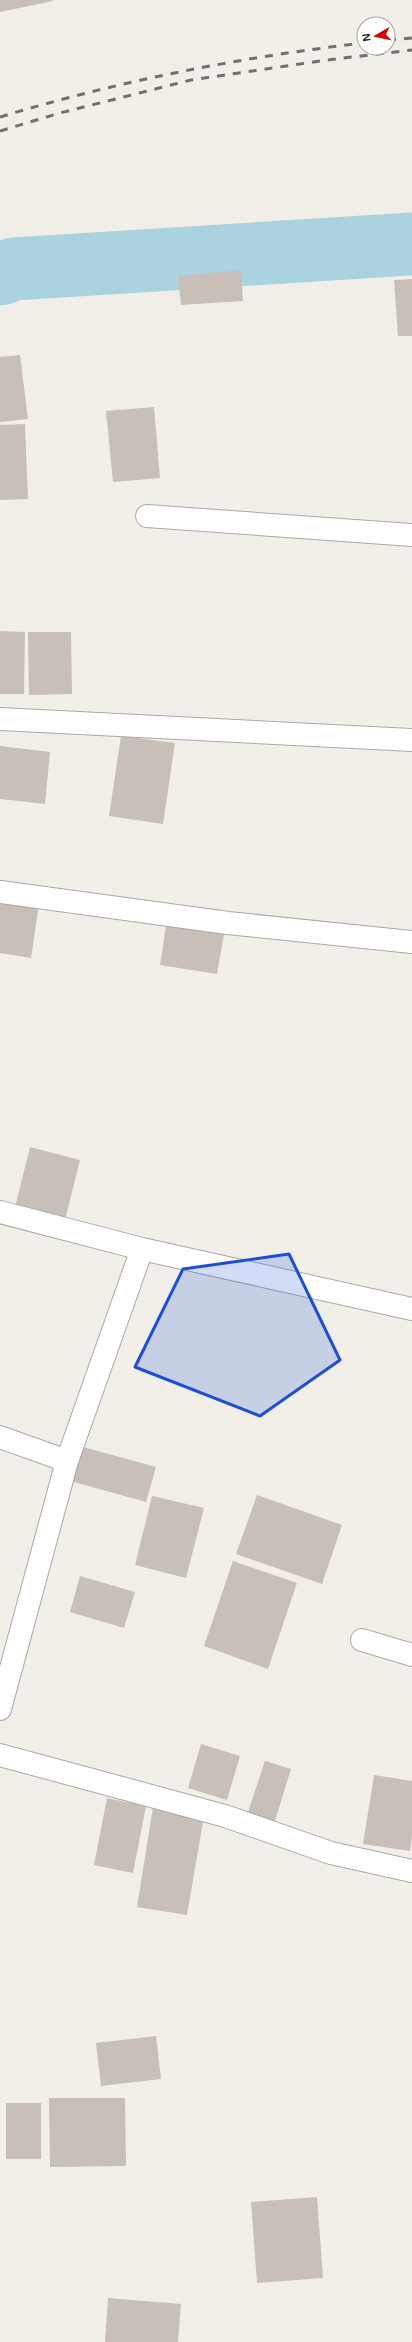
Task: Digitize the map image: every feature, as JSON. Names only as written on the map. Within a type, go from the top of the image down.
[{"type":"street","points":[[147,516],[412,535]]},
{"type":"street","points":[[0,719],[412,740]]},
{"type":"street","points":[[0,892],[228,923],[412,942]]},
{"type":"street","points":[[0,1212],[142,1249],[412,1309]]},
{"type":"street","points":[[0,1709],[68,1461],[142,1249]]},
{"type":"street","points":[[0,1437],[68,1461]]},
{"type":"street","points":[[362,1640],[412,1654]]},
{"type":"street","points":[[0,1755],[151,1794],[225,1816],[331,1853],[412,1871]]},
{"type":"highlighted area","points":[[289,1254],[340,1360],[260,1416],[135,1367],[183,1269]]},
{"type":"building","points":[[0,0],[53,0],[53,1],[0,12]]},
{"type":"building","points":[[241,270],[243,301],[181,305],[178,276]]},
{"type":"building","points":[[412,279],[412,336],[398,336],[394,280]]},
{"type":"building","points":[[20,355],[28,419],[0,422],[0,357]]},
{"type":"building","points":[[154,407],[160,478],[113,482],[106,411]]},
{"type":"building","points":[[25,424],[28,499],[0,500],[0,425]]},
{"type":"building","points":[[0,631],[25,632],[24,694],[0,694]]},
{"type":"building","points":[[28,632],[71,632],[72,694],[29,695]]},
{"type":"building","points":[[121,736],[175,743],[163,824],[109,816]]},
{"type":"building","points":[[0,746],[50,752],[45,804],[0,799]]},
{"type":"building","points":[[0,898],[39,904],[31,958],[0,953]]},
{"type":"building","points":[[167,920],[225,929],[217,974],[160,965]]},
{"type":"building","points":[[30,1147],[80,1160],[65,1220],[15,1207]]},
{"type":"building","points":[[76,1445],[156,1467],[146,1502],[67,1480]]},
{"type":"building","points":[[257,1495],[342,1525],[322,1584],[236,1554]]},
{"type":"building","points":[[152,1496],[204,1508],[186,1578],[135,1565]]},
{"type":"building","points":[[233,1561],[297,1583],[268,1669],[204,1646]]},
{"type":"building","points":[[80,1576],[135,1592],[124,1628],[70,1612]]},
{"type":"building","points":[[201,1744],[240,1756],[227,1800],[188,1788]]},
{"type":"building","points":[[265,1761],[291,1769],[274,1824],[247,1815]]},
{"type":"building","points":[[374,1775],[412,1781],[412,1836],[410,1851],[363,1844]]},
{"type":"building","points":[[107,1798],[146,1806],[133,1873],[94,1865]]},
{"type":"building","points":[[153,1807],[204,1816],[187,1915],[137,1907]]},
{"type":"building","points":[[156,2036],[161,2079],[101,2086],[96,2043]]},
{"type":"building","points":[[49,2098],[125,2098],[126,2166],[50,2167]]},
{"type":"building","points":[[6,2103],[41,2103],[41,2159],[6,2159]]},
{"type":"building","points":[[317,2197],[323,2278],[257,2283],[251,2202]]},
{"type":"building","points":[[108,2298],[181,2304],[178,2342],[105,2342]]},
{"type":"waterway","points":[[0,274],[13,269],[412,244]]},
{"type":"railway","points":[[396,39],[412,38]]},
{"type":"railway","points":[[0,117],[135,81],[272,55],[356,44]]},
{"type":"railway","points":[[0,131],[60,113],[191,80],[327,60],[412,50]]}]
